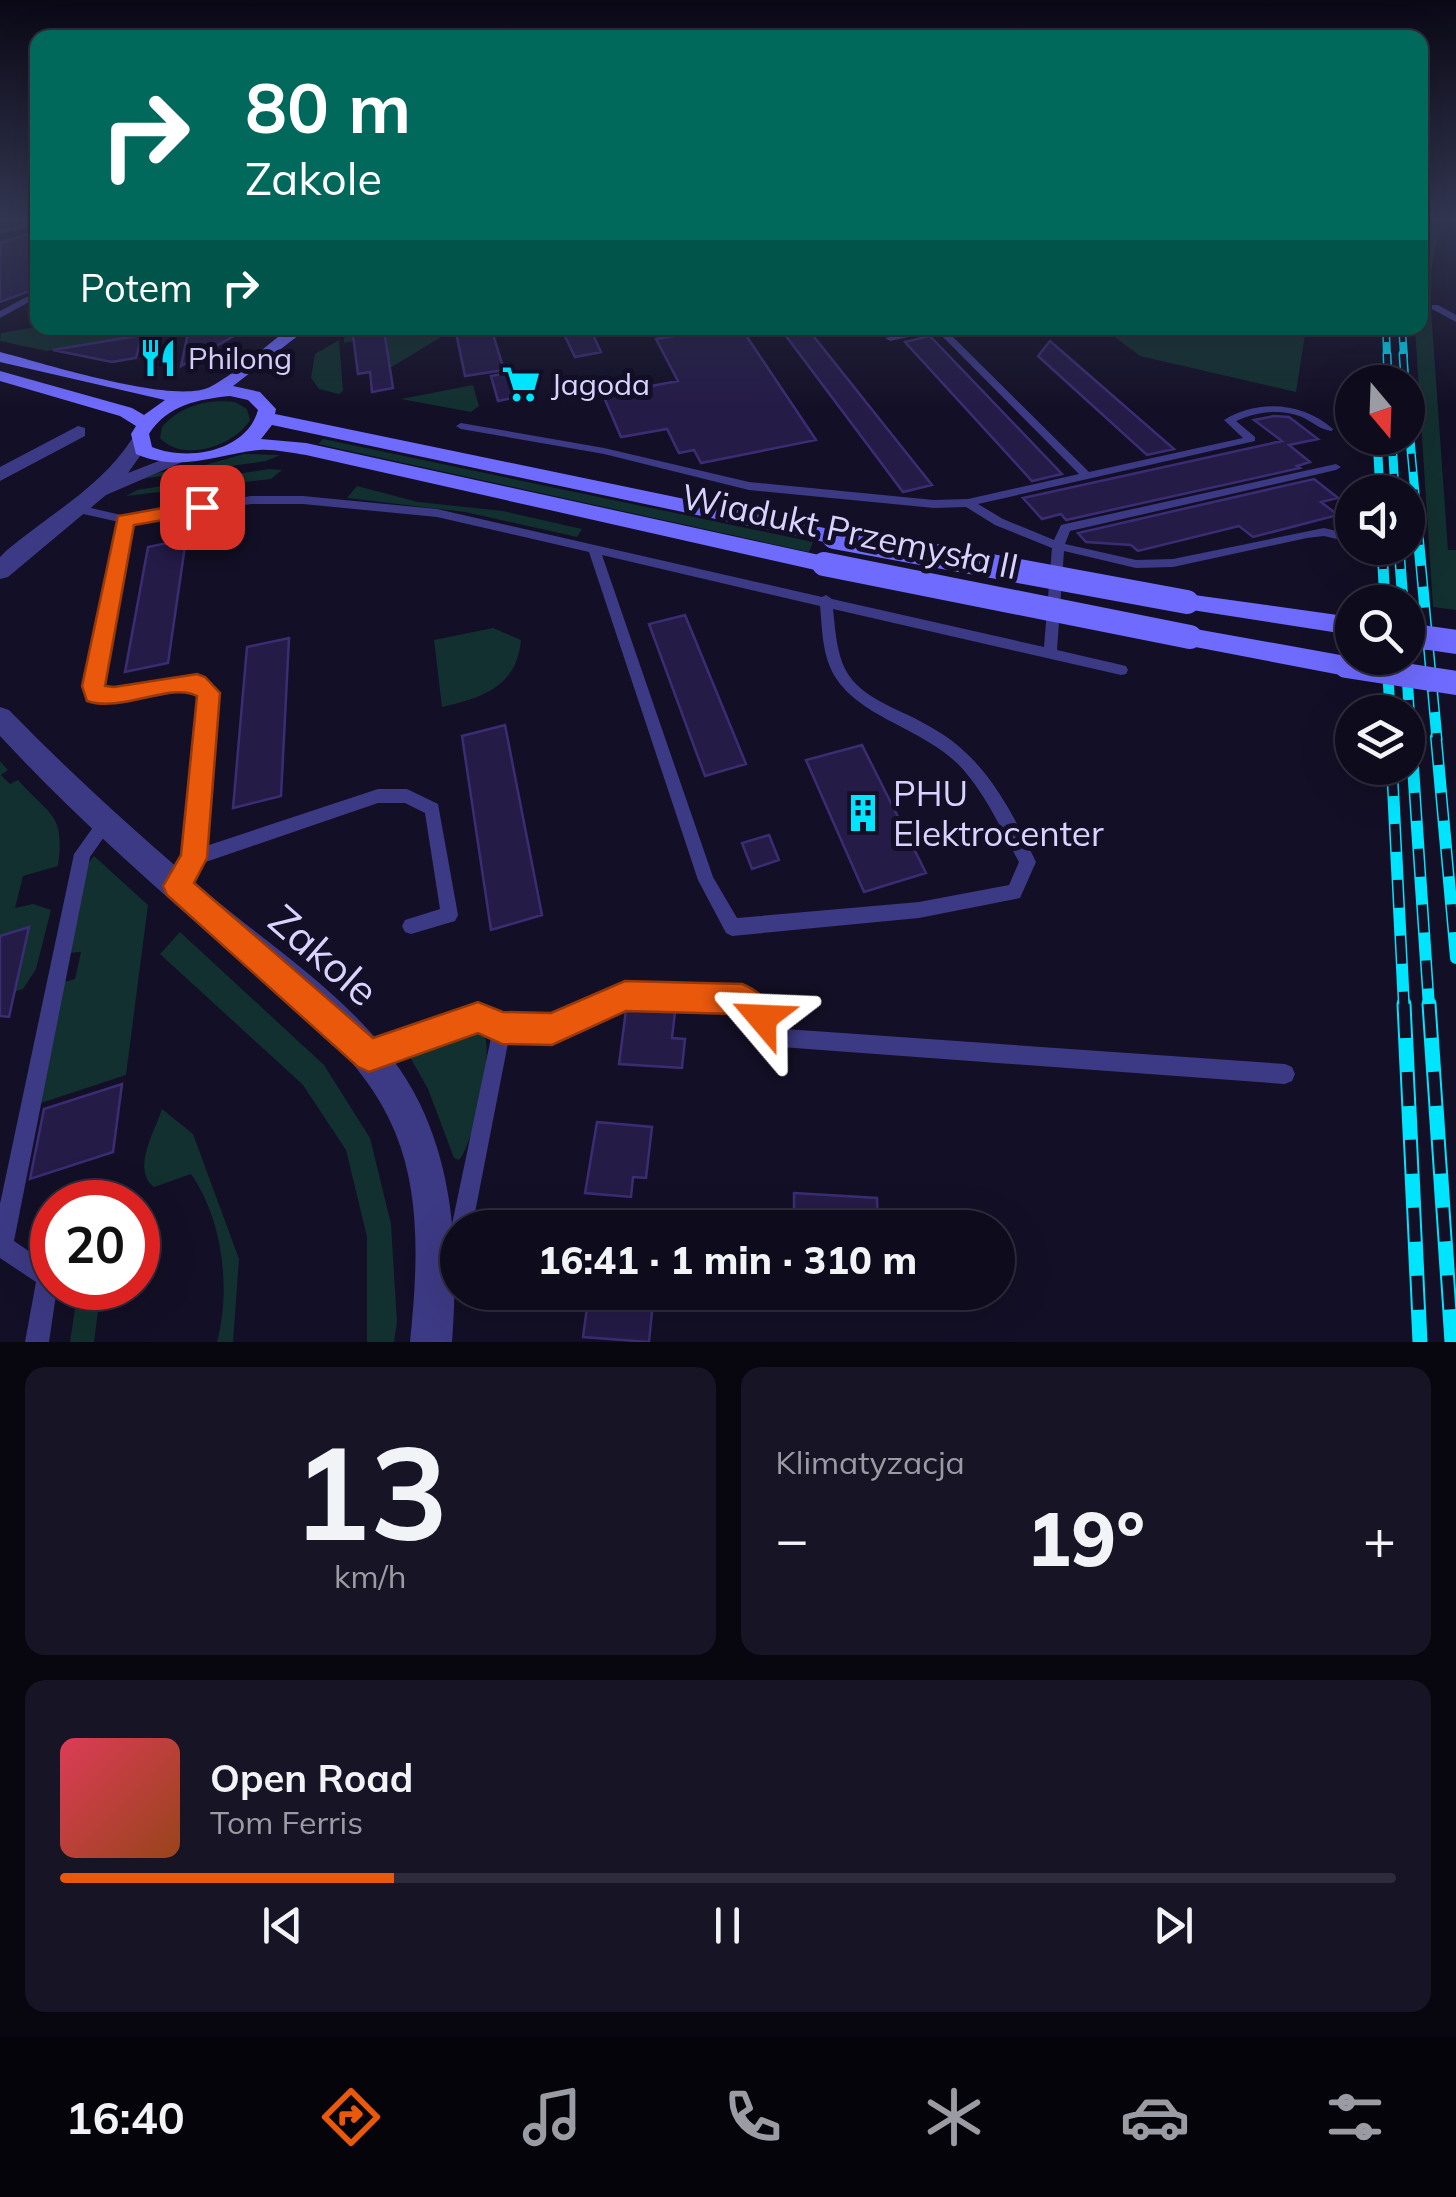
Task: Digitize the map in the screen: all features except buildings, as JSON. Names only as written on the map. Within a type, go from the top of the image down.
[{"type":"main road","points":[[214,392],[291,335]]},
{"type":"main road","points":[[254,396],[259,381],[293,335]]},
{"type":"main road","points":[[0,357],[142,393],[191,397]]},
{"type":"main road","points":[[0,376],[126,412],[142,434],[151,456],[177,460]]},
{"type":"main road","points":[[142,434],[165,408],[191,397],[214,392],[254,396],[267,408],[267,417],[256,433],[232,448]]},
{"type":"main road","name":"Wiadukt Przemysła II","points":[[267,417],[294,426],[834,537],[1188,602],[1335,624]]},
{"type":"main road","name":"Wiadukt Przemysła II","points":[[177,460],[263,444],[306,449],[824,564],[1190,637],[1456,683]]},
{"type":"main road","points":[[1425,637],[1456,642]]},
{"type":"street","points":[[0,475],[78,432]]},
{"type":"street","points":[[0,571],[34,537],[134,457],[142,434]]},
{"type":"street","points":[[78,505],[177,460]]},
{"type":"street","name":"Zakole","points":[[0,718],[104,824],[185,872],[369,1056],[409,1119],[427,1183],[434,1229],[432,1329]]},
{"type":"lane","points":[[0,315],[30,298]]},
{"type":"lane","points":[[1435,307],[1456,319]]},
{"type":"lane","points":[[890,338],[905,335]]},
{"type":"lane","points":[[946,335],[1086,475]]},
{"type":"lane","points":[[461,426],[604,451],[749,486],[934,504],[968,503],[1251,439],[1229,420],[1244,414],[1280,408],[1298,410],[1328,429]]},
{"type":"lane","points":[[1050,651],[1058,546],[1065,528],[1336,468]]},
{"type":"lane","points":[[78,505],[125,520],[228,502],[303,500],[436,513],[1121,670]]},
{"type":"lane","points":[[968,503],[999,522],[1058,546],[1156,565],[1306,534],[1335,535]]},
{"type":"lane","points":[[125,520],[95,694],[114,697],[197,683],[208,693],[185,872],[378,796],[407,796],[432,808],[449,915],[411,926]]},
{"type":"lane","points":[[594,549],[706,880],[732,926],[920,910],[1014,892],[1028,862],[979,778],[949,747],[856,696],[835,669],[826,638],[826,600]]},
{"type":"lane","points":[[37,1342],[48,1277],[2,1246],[82,854],[104,824]]},
{"type":"lane","points":[[369,1056],[478,1018],[502,1028],[552,1029],[625,996],[742,999],[782,1038],[1284,1074]]},
{"type":"lane","points":[[464,1210],[502,1028]]},
{"type":"lane","points":[[432,1329],[440,1301]]},
{"type":"green space","points":[[1428,283],[1448,550],[1456,550],[1456,610],[1433,607],[1423,455],[1425,365],[1417,365],[1415,335],[1428,335]]},
{"type":"green space","points":[[30,328],[30,335],[147,335],[47,351],[0,341],[1,333]]},
{"type":"green space","points":[[354,335],[354,341],[344,343],[344,338]]},
{"type":"green space","points":[[1112,335],[1305,335],[1296,392],[1140,356]]},
{"type":"green space","points":[[385,337],[441,337],[390,368]]},
{"type":"green space","points":[[339,340],[343,391],[339,394],[319,389],[311,378],[315,354]]},
{"type":"green space","points":[[473,385],[479,406],[471,412],[401,399]]},
{"type":"green space","points":[[235,402],[247,409],[250,420],[221,444],[182,449],[160,438],[162,427],[186,409],[205,403]]},
{"type":"green space","points":[[323,439],[813,542],[809,552],[318,444]]},
{"type":"green space","points":[[244,454],[280,455],[266,461],[141,479],[156,473]]},
{"type":"green space","points":[[282,470],[271,479],[126,496],[137,490]]},
{"type":"green space","points":[[357,486],[418,502],[503,511],[582,529],[577,537],[465,512],[347,498]]},
{"type":"green space","points":[[493,628],[521,640],[513,669],[484,694],[442,707],[434,640]]},
{"type":"green space","points":[[0,761],[8,770],[1,775],[10,784],[18,780],[53,817],[60,849],[58,866],[23,876],[15,908],[33,904],[51,910],[36,969],[23,989],[0,996],[0,981],[18,975],[29,928],[0,936]]},
{"type":"green space","points":[[94,856],[148,905],[126,1075],[41,1103],[64,982],[75,979],[81,952],[69,953],[87,865]]},
{"type":"green space","points":[[180,932],[324,1065],[370,1138],[391,1224],[397,1322],[394,1342],[367,1342],[367,1237],[346,1150],[303,1085],[160,954]]},
{"type":"green space","points":[[472,1030],[485,1038],[486,1062],[475,1120],[459,1160],[454,1158],[428,1089],[410,1057],[446,1037]]},
{"type":"green space","points":[[162,1109],[193,1134],[239,1259],[233,1342],[217,1342],[223,1278],[211,1212],[191,1174],[160,1185],[160,1180],[147,1180],[147,1150]]},
{"type":"green space","points":[[75,1310],[98,1310],[94,1342],[70,1342]]},
{"type":"railway","points":[[1386,335],[1387,356]]},
{"type":"railway","points":[[1402,335],[1404,356]]},
{"type":"railway","points":[[1387,354],[1387,365]]},
{"type":"railway","points":[[1403,354],[1404,365]]},
{"type":"railway","points":[[1378,455],[1379,475]]},
{"type":"railway","points":[[1393,455],[1394,475]]},
{"type":"railway","points":[[1411,455],[1413,475]]},
{"type":"railway","points":[[1383,565],[1384,585]]},
{"type":"railway","points":[[1400,565],[1402,585]]},
{"type":"railway","points":[[1421,565],[1437,739]]},
{"type":"railway","points":[[1388,675],[1389,695]]},
{"type":"railway","points":[[1407,675],[1408,695]]},
{"type":"railway","points":[[1436,737],[1456,958]]},
{"type":"railway","points":[[1393,785],[1404,1007]]},
{"type":"railway","points":[[1414,785],[1429,1007]]},
{"type":"railway","points":[[1404,1004],[1420,1342]]},
{"type":"railway","points":[[1429,1004],[1452,1342]]},
{"type":"place","name":"Philong","points":[[158,358]]},
{"type":"place","name":"Jagoda","points":[[521,384]]},
{"type":"place","name":"PHU Elektrocenter","points":[[863,813]]},
{"type":"route","points":[[202,507],[125,520],[94,686],[95,694],[114,697],[197,683],[208,693],[194,858],[176,886],[342,1028],[369,1056],[478,1018],[502,1028],[552,1029],[625,996],[742,999],[762,1018]]}]
